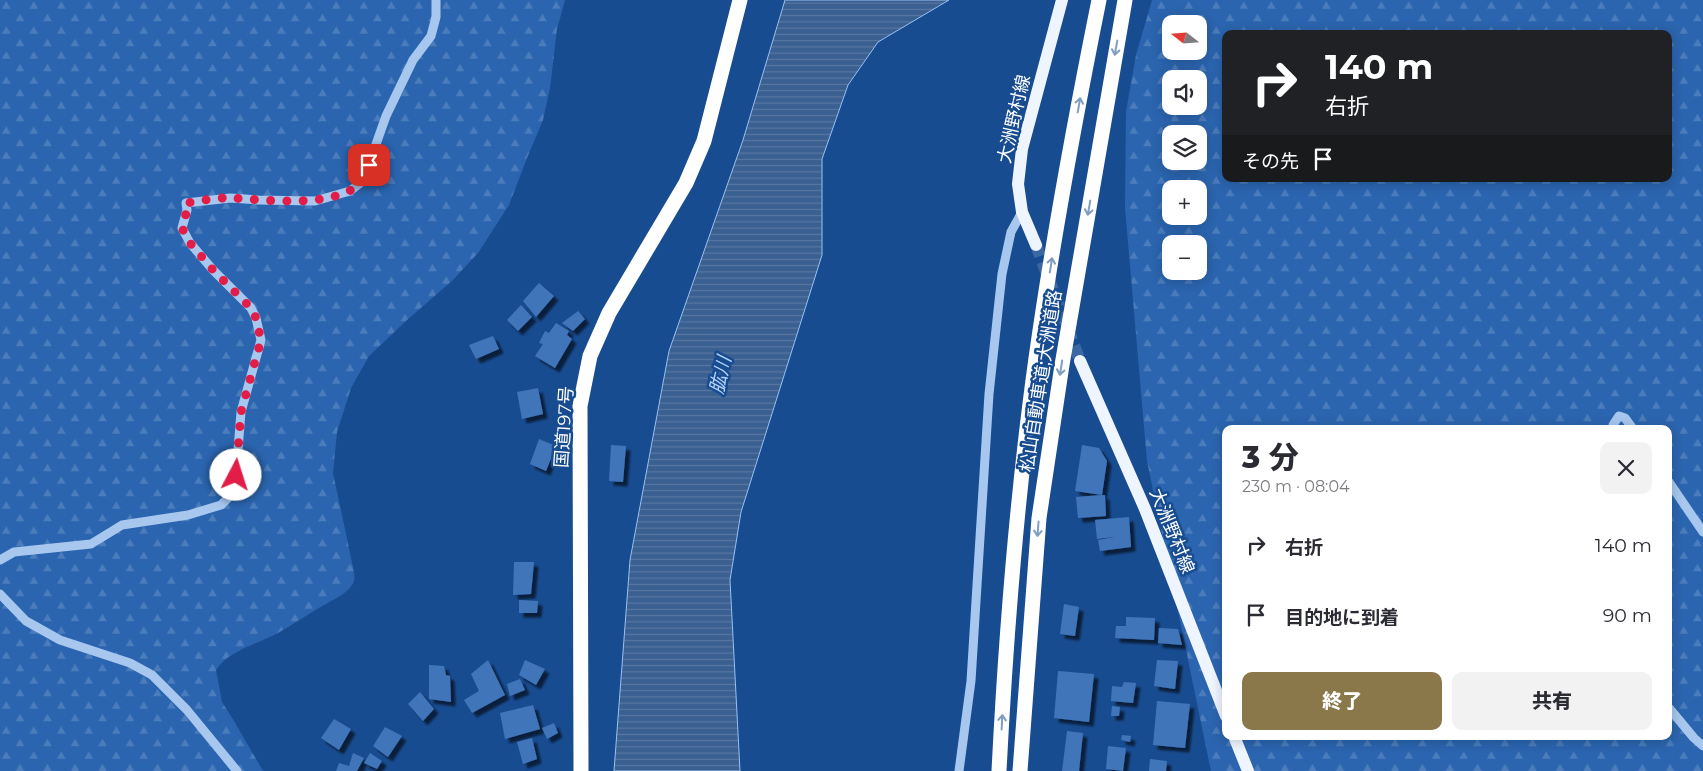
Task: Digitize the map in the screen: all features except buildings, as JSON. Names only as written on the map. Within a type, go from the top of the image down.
[{"type":"highway","name":"国道197号","points":[[581,771],[580,406],[590,356],[609,313],[686,183],[704,141],[740,0]]},
{"type":"highway","name":"松山自動車道;大洲道路","points":[[999,770],[1004,672],[1018,516],[1036,358],[1064,189],[1099,0]]},
{"type":"highway","name":"松山自動車道;大洲道路","points":[[1021,767],[1039,518],[1062,365],[1125,0]]},
{"type":"main road","name":"大洲野村線","points":[[1036,244],[1022,212],[1018,184],[1022,149],[1062,0]]},
{"type":"main road","name":"大洲野村線","points":[[1080,361],[1145,509],[1222,706]]},
{"type":"main road","points":[[1236,740],[1248,771]]},
{"type":"street","points":[[0,560],[14,552],[91,544],[122,525],[188,515],[221,505],[231,495],[236,475],[241,412],[261,340],[256,318],[251,308],[213,270],[190,243],[182,228],[187,210],[186,203],[230,198],[315,201],[350,191],[363,181],[386,116],[413,60],[431,36],[436,17],[436,0]]},
{"type":"street","points":[[959,771],[971,681],[989,394],[1002,274],[1011,232],[1022,212]]},
{"type":"street","points":[[1613,425],[1619,416],[1625,418],[1630,425]]},
{"type":"street","points":[[1672,486],[1703,532]]},
{"type":"street","points":[[0,594],[26,621],[60,640],[130,663],[152,675],[187,710],[238,771]]},
{"type":"street","points":[[1672,712],[1703,746]]},
{"type":"green space","points":[[0,0],[565,0],[557,29],[550,88],[543,120],[509,205],[478,253],[452,281],[369,356],[351,388],[337,432],[333,473],[353,567],[353,583],[339,596],[284,630],[228,657],[216,670],[222,702],[263,771],[0,771]]},
{"type":"green space","points":[[1152,0],[1703,0],[1703,771],[1211,771],[1147,461],[1125,208],[1126,112],[1136,55]]},
{"type":"water","name":"肱川","points":[[785,0],[949,0],[878,42],[848,85],[822,159],[822,255],[741,512],[730,580],[740,771],[614,771],[630,560],[669,351],[743,140]]},
{"type":"tunnel","points":[[1036,245],[1080,361]]},
{"type":"route","points":[[236,475],[241,412],[261,340],[256,318],[251,308],[213,270],[190,243],[182,228],[187,210],[186,203],[230,198],[315,201],[350,191],[363,181],[369,165]]}]
